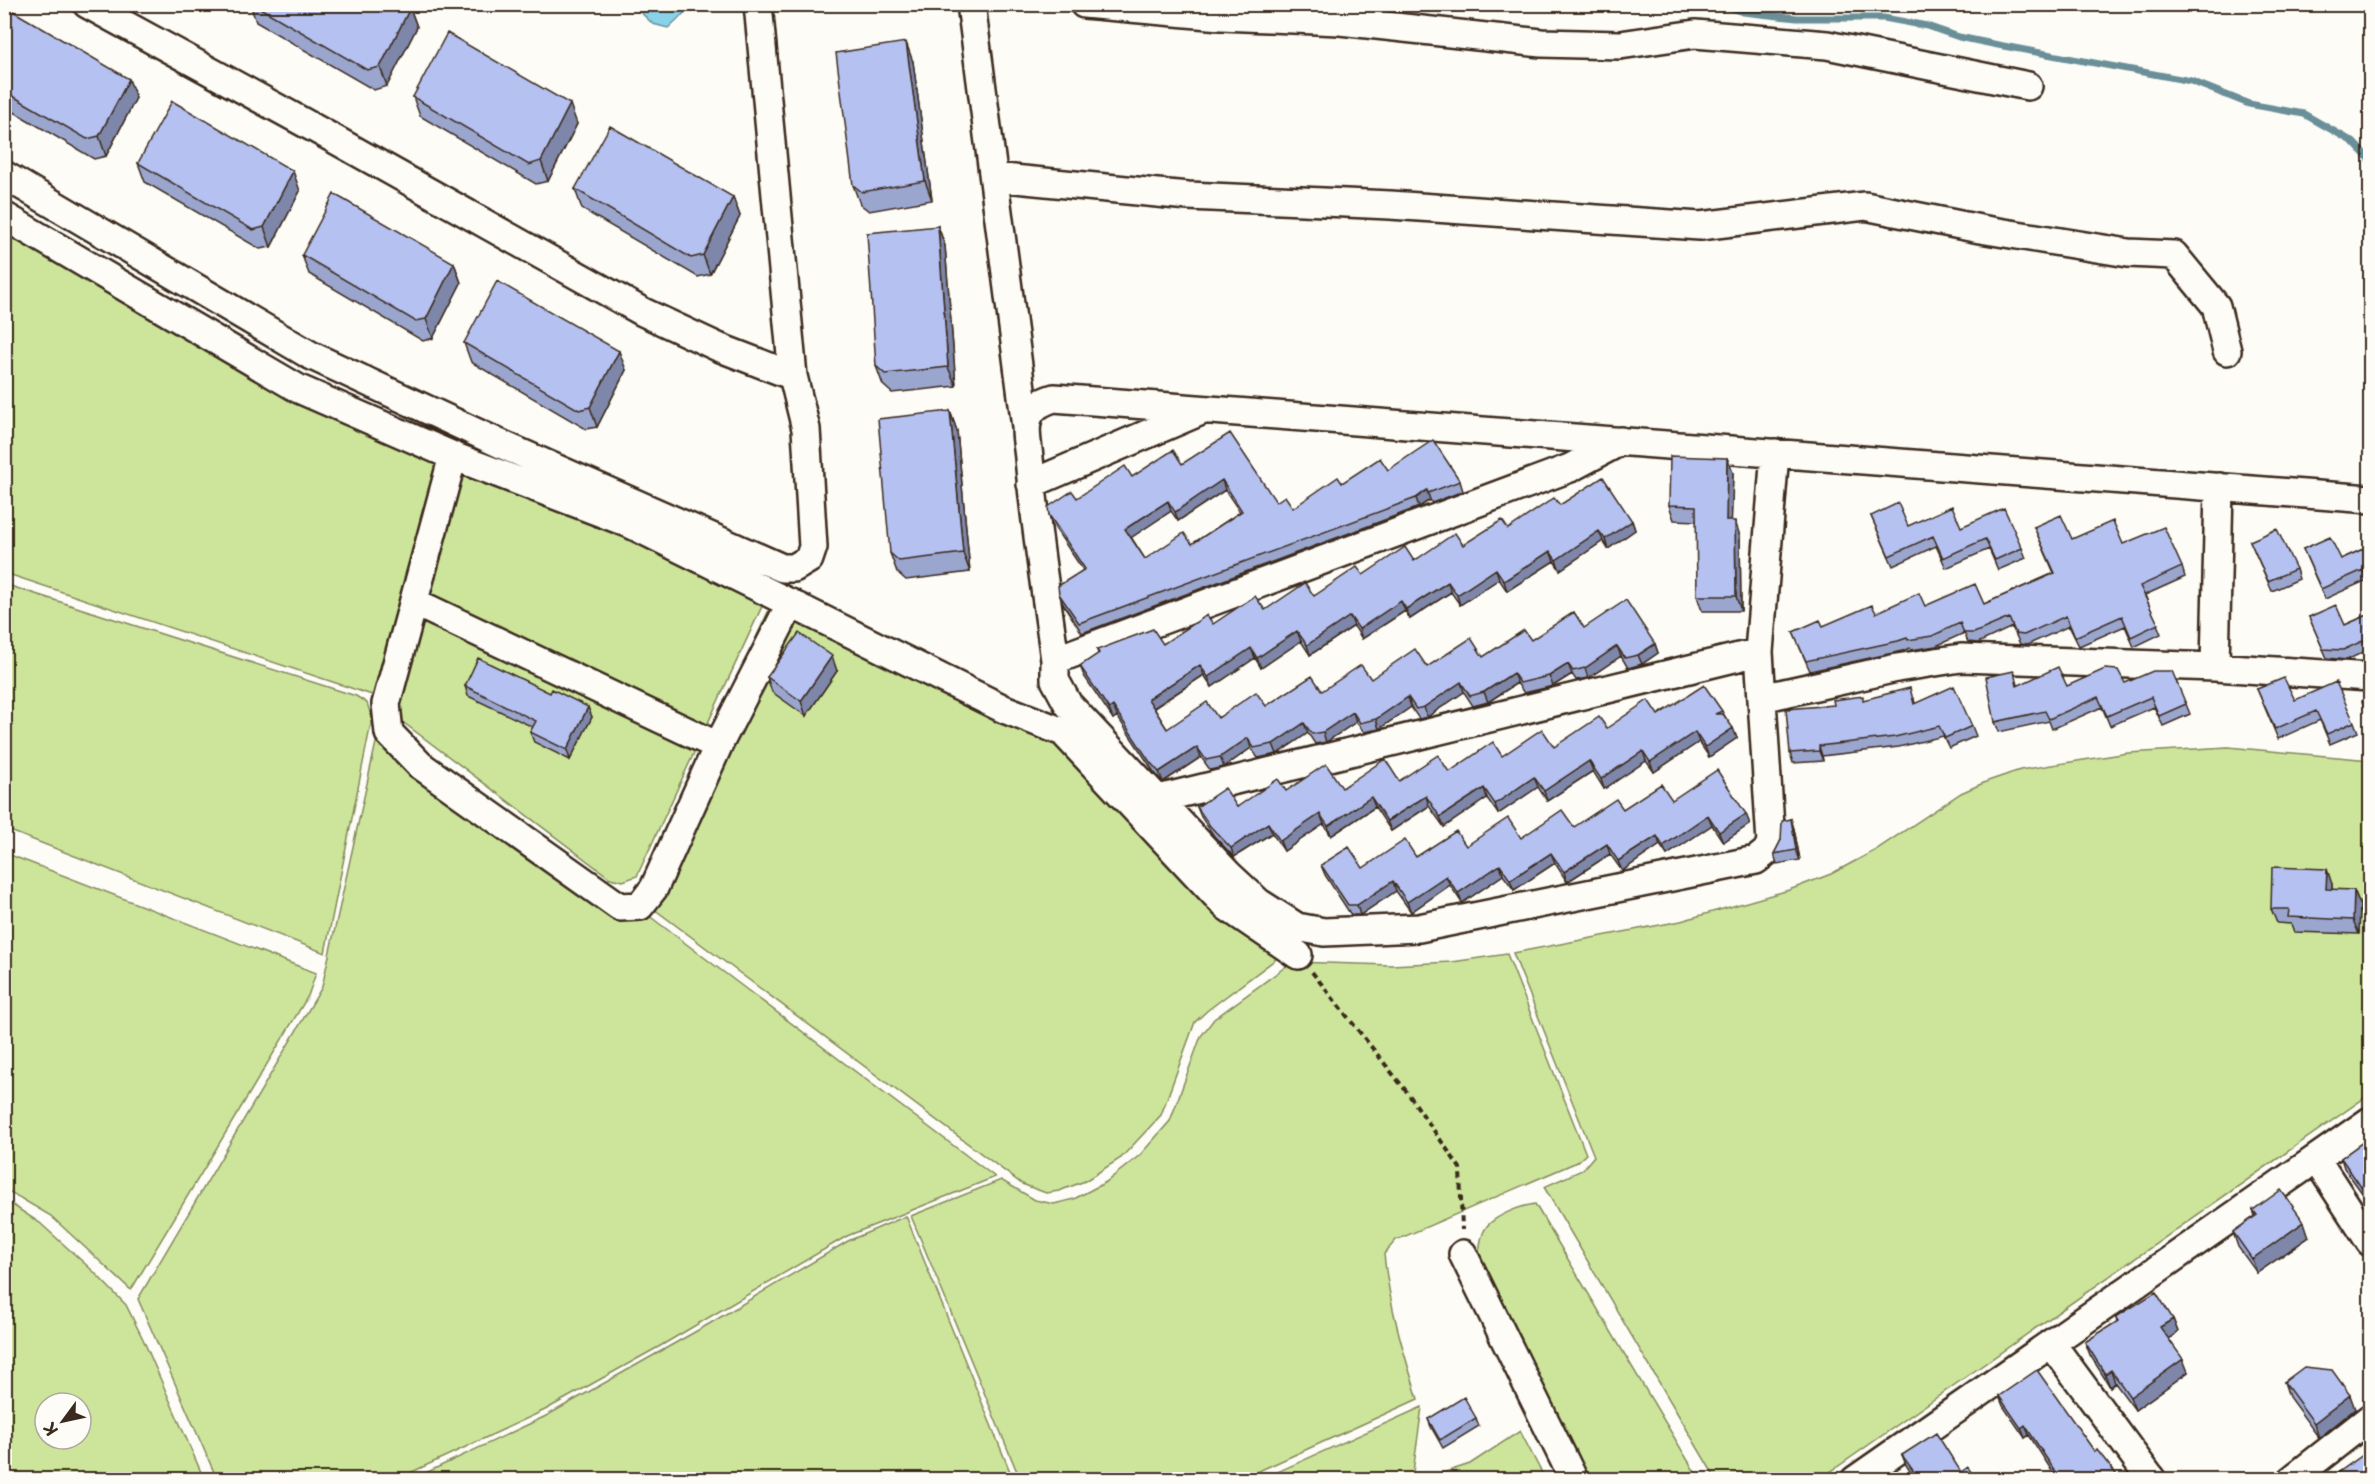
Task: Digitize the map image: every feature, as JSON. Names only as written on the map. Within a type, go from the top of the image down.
[{"type":"street","points":[[87,4],[345,144],[643,312],[718,347],[793,376]]},
{"type":"street","points":[[4,176],[310,355],[503,445],[782,568],[794,568],[809,559],[813,547],[806,429],[793,376],[758,4]]},
{"type":"street","points":[[971,4],[1055,660],[1055,680],[1068,704],[1229,875],[1258,902],[1296,927],[1324,932],[1419,928],[1755,861],[1766,852],[1771,843],[1759,652],[1774,453]]},
{"type":"street","points":[[1084,4],[1221,16],[1342,13],[1540,43],[1620,45],[1695,34],[1827,45],[2028,86]]},
{"type":"street","points":[[994,177],[1188,196],[1390,206],[1700,226],[1865,206],[1980,229],[2094,248],[2128,253],[2174,255],[2216,306],[2227,351]]},
{"type":"street","points":[[4,216],[299,389],[453,456],[628,523],[1004,710],[1062,732],[1226,906],[1298,956]]},
{"type":"street","points":[[1026,427],[1028,417],[1035,408],[1044,400],[1054,398],[2370,499]]},
{"type":"street","points":[[1031,484],[1204,409]]},
{"type":"street","points":[[1055,660],[1570,468],[1621,441]]},
{"type":"street","points":[[453,456],[386,704],[389,733],[420,765],[620,907],[640,906],[654,888],[718,746],[791,603]]},
{"type":"street","points":[[2215,668],[2219,487]]},
{"type":"street","points":[[414,602],[718,746]]},
{"type":"street","points":[[1158,799],[1759,652]]},
{"type":"street","points":[[1762,698],[1897,668],[1961,658],[2370,677]]},
{"type":"street","points":[[1872,1475],[2051,1343],[2370,1121]]},
{"type":"street","points":[[2316,1159],[2370,1242]]},
{"type":"street","points":[[1463,1254],[1574,1479]]},
{"type":"street","points":[[2051,1343],[2152,1479]]},
{"type":"street","points":[[2291,1479],[2370,1418]]},
{"type":"path","points":[[1298,956],[1407,1092],[1460,1168],[1463,1254]]},
{"type":"green space","points":[[4,219],[441,456],[378,697],[5,573]]},
{"type":"green space","points":[[463,460],[770,589],[637,876],[623,881],[610,878],[404,723],[396,711]]},
{"type":"green space","points":[[4,584],[356,696],[367,703],[372,718],[325,953],[5,829]]},
{"type":"green space","points":[[777,592],[1027,715],[1284,953],[1195,1022],[1161,1115],[1121,1158],[1085,1181],[1059,1191],[1046,1193],[1022,1184],[638,897]]},
{"type":"green space","points":[[381,720],[644,912],[995,1177],[847,1236],[662,1345],[545,1410],[397,1479],[217,1479],[138,1299],[322,987]]},
{"type":"green space","points":[[2228,747],[2370,760],[2370,1094],[1820,1479],[1716,1479],[1544,1187],[1582,1170],[1594,1156],[1513,953],[1681,921],[1789,890],[1831,874],[1874,851],[1961,793],[2020,770],[2128,753]]},
{"type":"green space","points":[[5,853],[316,973],[308,996],[131,1290],[51,1216],[5,1189]]},
{"type":"green space","points":[[1507,954],[1586,1154],[1577,1162],[1396,1240],[1384,1254],[1393,1309],[1418,1399],[1241,1479],[1020,1479],[911,1216],[1001,1180],[1035,1200],[1054,1204],[1074,1199],[1106,1182],[1140,1155],[1170,1121],[1201,1036],[1214,1019],[1292,962],[1391,965],[1452,962]]},
{"type":"green space","points":[[5,1200],[40,1223],[93,1271],[126,1305],[204,1479],[5,1479]]},
{"type":"green space","points":[[1535,1204],[1699,1479],[1581,1479],[1478,1259],[1482,1237],[1487,1226],[1509,1212]]},
{"type":"green space","points":[[906,1216],[1013,1479],[413,1479],[546,1416],[709,1324],[848,1241]]},
{"type":"green space","points":[[1422,1407],[1412,1479],[1262,1479]]},
{"type":"green space","points":[[1520,1431],[1545,1479],[1424,1479],[1470,1464]]},
{"type":"water","points":[[633,5],[693,5],[668,28],[653,24]]},
{"type":"building","points":[[253,4],[404,4],[410,8],[380,67],[367,70]]},
{"type":"building","points":[[6,7],[129,79],[99,136],[87,139],[4,91],[4,9]]},
{"type":"building","points":[[447,33],[570,104],[541,161],[529,165],[413,97]]},
{"type":"building","points":[[906,42],[925,181],[862,192],[853,185],[836,53]]},
{"type":"building","points":[[172,101],[293,171],[264,227],[253,230],[138,163]]},
{"type":"building","points":[[610,126],[733,197],[703,255],[691,258],[575,189]]},
{"type":"building","points":[[334,194],[454,263],[426,319],[415,321],[302,255]]},
{"type":"building","points":[[938,226],[948,367],[885,374],[876,366],[867,233]]},
{"type":"building","points":[[497,281],[619,351],[590,407],[579,410],[464,343]]},
{"type":"building","points":[[950,411],[963,553],[899,561],[890,553],[878,419]]},
{"type":"building","points":[[1230,433],[1276,502],[1285,496],[1293,508],[1338,477],[1342,483],[1380,458],[1388,470],[1433,440],[1460,481],[1428,493],[1427,490],[1416,498],[1079,623],[1059,594],[1058,586],[1085,569],[1049,515],[1048,507],[1072,491],[1077,498],[1125,466],[1132,477],[1173,450],[1182,464]],"holes":[[[1222,480],[1242,511],[1192,544],[1184,533],[1145,559],[1125,529],[1168,501],[1175,512]]]},
{"type":"building","points":[[1670,456],[1727,458],[1726,521],[1735,521],[1736,596],[1697,596],[1696,506],[1669,505]]},
{"type":"building","points":[[1603,477],[1632,521],[1605,539],[1599,531],[1556,560],[1550,551],[1504,581],[1496,569],[1457,595],[1448,582],[1406,609],[1401,601],[1359,629],[1350,616],[1307,645],[1297,631],[1257,658],[1251,648],[1208,677],[1200,665],[1148,699],[1167,729],[1207,702],[1218,718],[1256,692],[1266,706],[1312,676],[1322,691],[1361,665],[1371,679],[1415,649],[1427,667],[1471,638],[1483,657],[1524,630],[1531,640],[1574,612],[1584,628],[1626,600],[1655,644],[1638,655],[1625,658],[1617,646],[1585,668],[1573,671],[1568,664],[1549,676],[1520,683],[1513,673],[1484,692],[1470,696],[1461,682],[1424,707],[1416,709],[1408,697],[1376,719],[1360,723],[1353,712],[1323,732],[1312,734],[1304,723],[1273,744],[1254,748],[1248,738],[1220,757],[1206,760],[1197,747],[1159,772],[1113,706],[1109,709],[1080,666],[1099,653],[1097,650],[1153,629],[1163,644],[1207,615],[1213,624],[1255,596],[1265,610],[1305,583],[1314,596],[1357,567],[1363,575],[1405,547],[1414,561],[1455,533],[1463,545],[1502,520],[1508,529],[1554,498],[1560,505]]},
{"type":"building","points":[[1898,503],[1908,526],[1952,506],[1961,527],[2004,508],[2022,548],[1995,560],[1985,539],[1943,558],[1933,536],[1889,556],[1871,516]]},
{"type":"building","points":[[2061,515],[2072,539],[2113,521],[2123,544],[2164,527],[2182,567],[2140,586],[2158,624],[2131,637],[2122,616],[2075,637],[2066,616],[2024,635],[2016,634],[2009,618],[1974,633],[1964,633],[1960,623],[1932,636],[1908,640],[1907,638],[1806,661],[1793,632],[1820,620],[1823,626],[1872,605],[1876,613],[1919,593],[1925,606],[1975,584],[1984,604],[2055,573],[2034,527]]},
{"type":"building","points":[[2277,529],[2296,569],[2268,581],[2250,541]]},
{"type":"building","points":[[2330,537],[2341,559],[2370,546],[2370,586],[2363,570],[2321,589],[2303,549]]},
{"type":"building","points":[[2336,605],[2345,625],[2370,614],[2370,642],[2369,638],[2343,650],[2323,649],[2309,617]]},
{"type":"building","points":[[799,633],[832,656],[801,701],[767,677]]},
{"type":"building","points":[[478,658],[550,693],[552,689],[588,707],[567,750],[530,732],[536,721],[465,686]]},
{"type":"building","points":[[2058,667],[2067,686],[2105,669],[2118,670],[2125,683],[2153,671],[2172,671],[2186,704],[2159,716],[2151,697],[2107,716],[2098,697],[2049,719],[2045,711],[1995,722],[1986,677],[2014,671],[2017,686]]},
{"type":"building","points":[[2284,678],[2295,700],[2336,682],[2354,722],[2327,734],[2316,711],[2275,729],[2257,689]]},
{"type":"building","points":[[1704,685],[1722,711],[1715,714],[1723,714],[1733,728],[1705,747],[1695,732],[1650,762],[1643,751],[1601,779],[1589,761],[1544,791],[1534,777],[1495,804],[1484,788],[1440,817],[1426,796],[1387,821],[1371,797],[1328,826],[1320,814],[1280,841],[1268,823],[1231,848],[1210,826],[1197,807],[1225,788],[1237,807],[1278,779],[1286,791],[1326,764],[1342,788],[1385,759],[1399,781],[1438,755],[1449,772],[1493,742],[1502,756],[1542,729],[1554,747],[1599,717],[1607,728],[1648,700],[1658,715]]},
{"type":"building","points":[[1954,686],[1972,726],[1945,738],[1939,726],[1895,737],[1819,746],[1819,751],[1790,753],[1786,709],[1834,705],[1833,700],[1863,696],[1863,700],[1910,688],[1914,704]]},
{"type":"building","points":[[2370,697],[2370,720],[2362,701]]},
{"type":"building","points":[[1717,770],[1746,814],[1719,832],[1708,815],[1663,846],[1657,836],[1618,861],[1607,844],[1564,872],[1551,853],[1510,880],[1500,865],[1458,893],[1446,876],[1407,902],[1393,881],[1357,905],[1348,905],[1321,865],[1349,847],[1363,868],[1405,840],[1416,857],[1456,831],[1466,846],[1508,818],[1521,838],[1562,810],[1574,827],[1616,799],[1623,809],[1661,784],[1672,800]]},
{"type":"building","points":[[1791,819],[1796,850],[1774,854],[1781,840],[1782,821]]},
{"type":"building","points":[[2272,867],[2327,869],[2326,889],[2354,890],[2353,920],[2288,917],[2289,909],[2271,909]]},
{"type":"building","points":[[2370,1137],[2370,1195],[2364,1185],[2361,1187],[2341,1158]]},
{"type":"building","points":[[2281,1190],[2304,1222],[2252,1259],[2233,1232],[2257,1215],[2253,1210]]},
{"type":"building","points":[[2156,1292],[2173,1319],[2160,1327],[2183,1359],[2130,1397],[2111,1370],[2105,1374],[2085,1342],[2118,1321],[2116,1317]]},
{"type":"building","points":[[2304,1367],[2332,1370],[2350,1395],[2314,1423],[2284,1382]]},
{"type":"building","points":[[2037,1370],[2095,1452],[2097,1450],[2120,1479],[2060,1479],[2025,1425],[2021,1428],[1999,1396]]},
{"type":"building","points":[[1464,1397],[1476,1418],[1440,1440],[1428,1419]]},
{"type":"building","points":[[1936,1433],[1961,1472],[1968,1467],[1975,1479],[1919,1479],[1902,1455]]},
{"type":"building","points":[[2370,1450],[2370,1479],[2329,1479]]},
{"type":"waterway","points":[[1717,4],[1743,12],[1797,18],[1884,18],[1927,26],[1959,37],[2191,81],[2249,104],[2304,114],[2353,142],[2370,160]]}]
